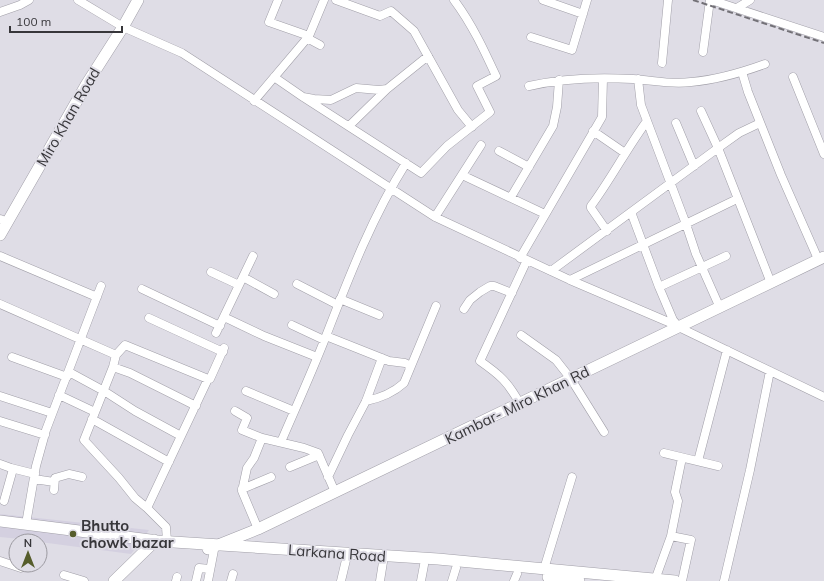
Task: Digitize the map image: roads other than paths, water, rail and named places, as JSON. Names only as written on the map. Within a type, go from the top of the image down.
[{"type":"main road","name":"Miro Khan Road","points":[[0,235],[4,220],[123,27],[138,0]]},
{"type":"main road","name":"Kambar- Miro Khan Rd","points":[[214,548],[258,529],[520,404],[821,258]]},
{"type":"main road","name":"Larkana Road","points":[[0,521],[152,543],[167,541],[214,548]]},
{"type":"main road","name":"Larkana Road","points":[[0,526],[152,543],[305,554],[438,560],[544,569],[597,578],[674,581]]},
{"type":"main road","points":[[114,581],[152,543]]},
{"type":"main road","name":"Larkana Road","points":[[305,554],[346,560],[456,568],[516,577],[579,581]]},
{"type":"street","points":[[0,12],[20,6],[29,0]]},
{"type":"street","points":[[78,0],[123,27],[182,53],[435,218],[523,259],[678,327],[824,397]]},
{"type":"street","points":[[278,0],[269,22],[308,37],[320,45]]},
{"type":"street","points":[[254,100],[308,37],[324,0]]},
{"type":"street","points":[[336,0],[380,16],[391,11],[414,31],[458,110],[472,127]]},
{"type":"street","points":[[274,77],[421,173],[447,146],[490,112],[477,86],[496,76],[465,14],[454,0]]},
{"type":"street","points":[[544,0],[583,14]]},
{"type":"street","points":[[531,37],[572,50],[587,0]]},
{"type":"street","points":[[662,63],[668,0]]},
{"type":"street","points":[[703,52],[710,0],[824,37]]},
{"type":"street","points":[[736,8],[750,0]]},
{"type":"street","points":[[349,126],[387,89],[428,56]]},
{"type":"street","points":[[529,86],[558,80],[638,79],[678,83],[692,82],[742,72],[766,64]]},
{"type":"street","points":[[742,72],[748,92],[781,175],[821,258]]},
{"type":"street","points":[[793,77],[824,154]]},
{"type":"street","points":[[520,404],[513,391],[500,375],[480,361],[512,294],[523,259],[545,214],[602,117],[603,79]]},
{"type":"street","points":[[638,79],[641,105],[696,254],[720,308]]},
{"type":"street","points":[[511,197],[554,126],[557,107],[558,80]]},
{"type":"street","points":[[303,97],[331,100],[356,88],[379,90],[387,89]]},
{"type":"street","points":[[701,111],[718,148],[771,283]]},
{"type":"street","points":[[607,231],[591,208],[647,121]]},
{"type":"street","points":[[676,123],[694,166]]},
{"type":"street","points":[[551,271],[739,133],[760,123]]},
{"type":"street","points":[[593,131],[625,153]]},
{"type":"street","points":[[435,218],[481,145]]},
{"type":"street","points":[[499,151],[529,166]]},
{"type":"street","points":[[280,442],[362,247],[390,188],[406,163]]},
{"type":"street","points":[[462,175],[545,214]]},
{"type":"street","points":[[570,280],[738,199]]},
{"type":"street","points":[[631,212],[659,287],[673,320],[678,327]]},
{"type":"street","points":[[0,256],[97,297]]},
{"type":"street","points":[[142,289],[218,330],[253,256]]},
{"type":"street","points":[[659,287],[726,256]]},
{"type":"street","points":[[211,272],[241,281],[274,294]]},
{"type":"street","points":[[296,284],[339,302],[379,315]]},
{"type":"street","points":[[26,524],[34,477],[45,435],[101,286]]},
{"type":"street","points":[[464,309],[470,300],[490,286],[494,286],[512,294]]},
{"type":"street","points":[[0,304],[116,355]]},
{"type":"street","points":[[366,401],[379,398],[397,389],[404,383],[436,306]]},
{"type":"street","points":[[224,317],[264,336],[317,357]]},
{"type":"street","points":[[147,508],[208,379],[210,379],[224,350],[149,318]]},
{"type":"street","points":[[292,325],[390,361],[405,363],[412,366]]},
{"type":"street","points":[[521,335],[556,360],[571,379],[604,432]]},
{"type":"street","points":[[167,541],[166,527],[135,498],[84,440],[114,367],[116,355],[125,345],[208,379]]},
{"type":"street","points":[[698,461],[727,350]]},
{"type":"street","points":[[12,357],[68,374],[104,391],[135,411],[181,436]]},
{"type":"street","points":[[328,477],[366,401],[382,358]]},
{"type":"street","points":[[114,367],[196,406]]},
{"type":"street","points":[[724,581],[750,470],[770,371]]},
{"type":"street","points":[[246,390],[294,411]]},
{"type":"street","points":[[60,395],[169,462]]},
{"type":"street","points":[[0,396],[52,413]]},
{"type":"street","points":[[235,411],[247,418],[242,430],[262,438],[304,448],[318,453],[335,492]]},
{"type":"street","points":[[0,421],[45,435]]},
{"type":"street","points":[[258,529],[242,489],[247,468],[254,458],[262,438]]},
{"type":"street","points":[[664,453],[718,466]]},
{"type":"street","points":[[290,467],[319,455]]},
{"type":"street","points":[[655,580],[671,536],[678,501],[675,492],[682,458]]},
{"type":"street","points":[[0,464],[54,486],[54,478],[69,474],[82,476]]},
{"type":"street","points":[[4,501],[13,469]]},
{"type":"street","points":[[242,489],[271,476]]},
{"type":"street","points":[[544,569],[572,476]]},
{"type":"street","points":[[671,536],[691,540],[682,581]]},
{"type":"street","points":[[208,581],[214,548]]},
{"type":"street","points":[[341,581],[346,560]]},
{"type":"street","points":[[380,581],[383,562]]},
{"type":"street","points":[[421,581],[424,565]]},
{"type":"street","points":[[196,581],[199,568],[210,569]]},
{"type":"street","points":[[452,581],[456,568]]},
{"type":"street","points":[[64,575],[84,581]]},
{"type":"railway","points":[[693,0],[824,43]]},
{"type":"place","name":"Bhutto chowk bazar","points":[[73,534]]}]
